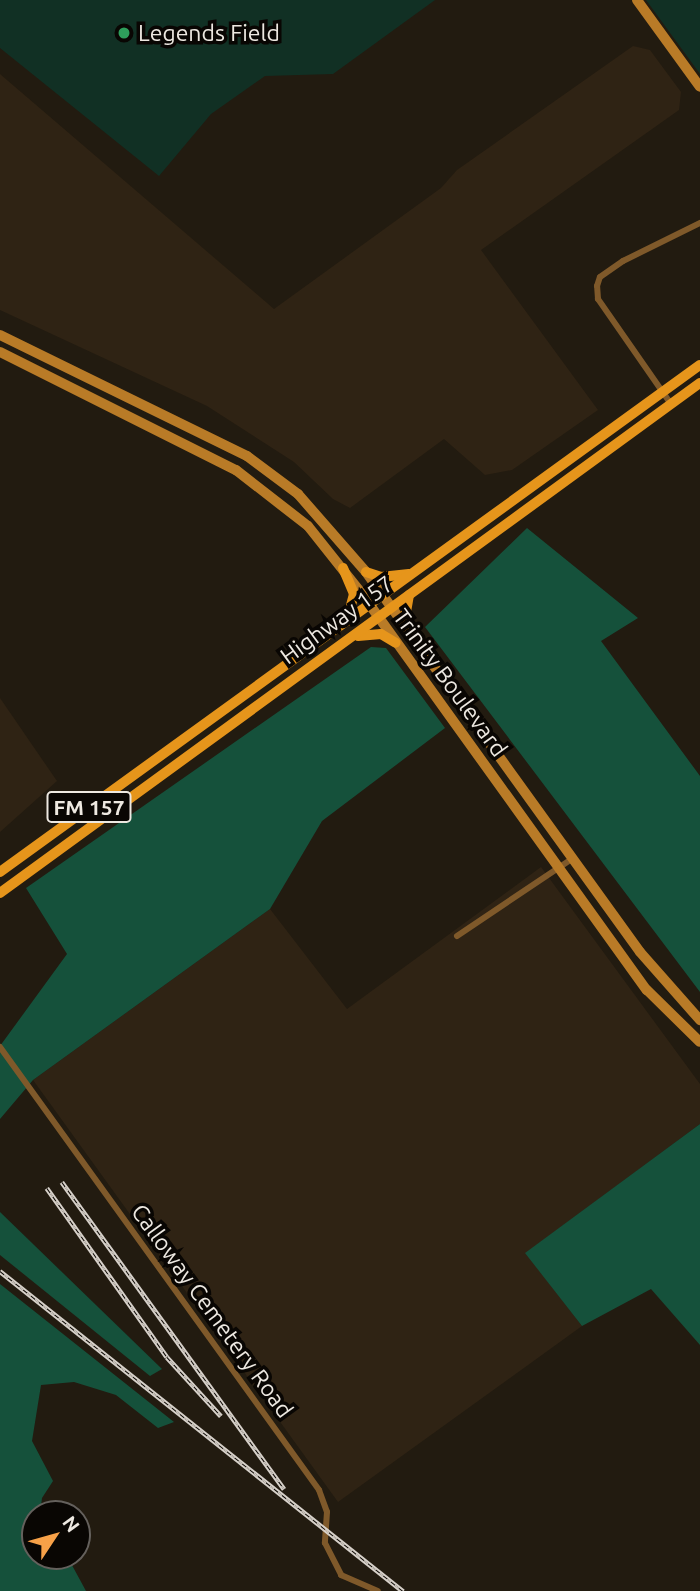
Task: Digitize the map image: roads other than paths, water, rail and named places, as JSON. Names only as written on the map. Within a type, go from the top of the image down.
[{"type":"main road","points":[[638,0],[700,87]]},
{"type":"main road","name":"Trinity Boulevard","points":[[0,335],[247,456],[281,480],[330,527],[366,572],[664,982],[700,1020]]},
{"type":"main road","name":"Trinity Boulevard","points":[[0,352],[236,470],[307,526],[343,568],[647,990],[700,1042]]},
{"type":"main road","name":"Highway 157","points":[[0,872],[700,365]]},
{"type":"main road","name":"Highway 157","points":[[0,893],[187,754],[700,383]]},
{"type":"main road","points":[[142,421],[150,407]]},
{"type":"main road","points":[[343,568],[354,594],[346,622]]},
{"type":"main road","points":[[366,572],[381,577],[411,573]]},
{"type":"main road","points":[[411,591],[405,609],[412,636]]},
{"type":"main road","points":[[349,639],[381,634],[396,643]]},
{"type":"main road","points":[[461,730],[473,720]]},
{"type":"main road","points":[[179,741],[187,754]]},
{"type":"street","points":[[671,404],[598,299],[597,286],[600,277],[622,261],[700,223]]},
{"type":"street","points":[[457,936],[573,858]]},
{"type":"street","name":"Calloway Cemetery Road","points":[[0,1047],[319,1490],[327,1512],[325,1543],[341,1575],[378,1591]]},
{"type":"railway","points":[[62,1182],[284,1489]]},
{"type":"railway","points":[[47,1188],[167,1357],[221,1416]]},
{"type":"railway","points":[[0,1271],[403,1591]]},
{"type":"place","name":"Legends Field","points":[[124,33]]}]
